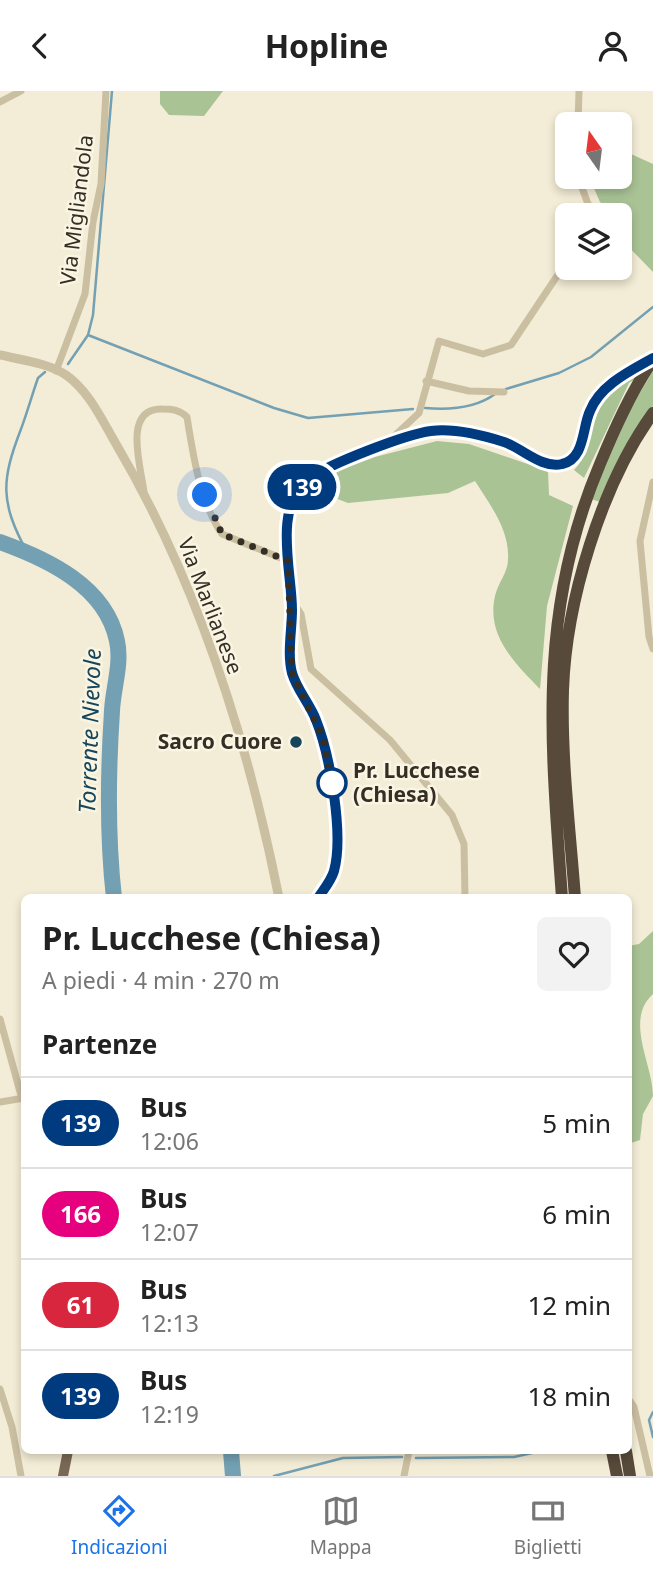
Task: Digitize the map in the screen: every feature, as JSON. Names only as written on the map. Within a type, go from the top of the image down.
[{"type":"highway","points":[[562,894],[551,731],[552,666],[558,613],[571,544],[586,498],[611,436],[653,359]]},
{"type":"highway","points":[[575,894],[563,732],[564,686],[570,634],[587,560],[610,493],[653,413]]},
{"type":"highway","points":[[613,1454],[617,1476]]},
{"type":"highway","points":[[627,1454],[631,1476]]},
{"type":"main road","points":[[320,894],[334,872],[336,829],[330,767],[323,738],[292,673],[292,600],[288,561],[290,512],[295,496],[306,481],[324,469],[431,431],[454,431],[507,443],[552,465],[568,463],[579,450],[587,419],[597,398],[618,379],[653,359]]},
{"type":"main road","points":[[64,1476],[68,1454]]},
{"type":"street","points":[[0,102],[21,91]]},
{"type":"street","name":"Via Migliandola","points":[[56,370],[85,294],[93,222],[101,184],[106,91]]},
{"type":"street","points":[[578,112],[579,91]]},
{"type":"street","points":[[379,449],[417,417],[439,341],[483,354],[511,345],[555,279]]},
{"type":"street","name":"Via Marlianese","points":[[0,355],[56,370],[71,380],[92,402],[144,492],[172,549],[232,714],[270,849],[278,894]]},
{"type":"street","points":[[426,381],[469,391],[504,392]]},
{"type":"street","points":[[144,492],[137,424],[145,413],[153,409],[178,411],[187,417],[188,435],[210,512],[222,534],[288,561]]},
{"type":"street","points":[[653,482],[640,541],[649,637],[653,649]]},
{"type":"street","points":[[292,600],[301,614],[311,669],[390,740],[452,815],[464,844],[465,894]]},
{"type":"street","points":[[0,1019],[21,1091]]},
{"type":"street","points":[[0,1102],[21,1098]]},
{"type":"street","points":[[0,1389],[12,1427],[21,1476]]},
{"type":"street","points":[[632,1404],[651,1475]]},
{"type":"street","points":[[404,1476],[408,1454]]},
{"type":"green space","points":[[160,91],[223,91],[204,116],[169,115],[160,104]]},
{"type":"green space","points":[[632,154],[653,164],[653,272],[632,250],[632,203],[600,202],[594,189],[632,189]]},
{"type":"green space","points":[[653,363],[653,368],[629,383],[584,478],[574,470],[583,457],[594,413],[599,404],[620,384]]},
{"type":"green space","points":[[653,371],[653,406],[632,437],[600,502],[591,499],[631,408]]},
{"type":"green space","points":[[437,441],[469,444],[548,471],[549,495],[573,506],[547,606],[540,689],[512,659],[495,624],[495,596],[506,569],[508,549],[498,518],[475,481],[448,493],[348,503],[322,493],[316,479],[375,457]]},
{"type":"green space","points":[[653,931],[653,994],[645,1005],[640,1029],[653,1096],[643,1114],[640,1140],[632,1143],[632,945],[639,944]]},
{"type":"waterway","points":[[68,364],[88,335],[93,315],[112,91]]},
{"type":"waterway","points":[[506,389],[559,373],[591,357],[653,307]]},
{"type":"waterway","points":[[88,335],[274,408],[308,418],[413,409]]},
{"type":"waterway","points":[[27,552],[8,505],[7,478],[14,447],[38,378],[45,372]]},
{"type":"waterway","points":[[425,408],[462,407],[495,394]]},
{"type":"waterway","name":"Torrente Nievole","points":[[0,542],[37,557],[72,577],[88,590],[111,622],[118,650],[109,781],[114,894]]},
{"type":"waterway","points":[[653,1412],[649,1420],[653,1437]]},
{"type":"waterway","name":"Torrente Nievole","points":[[231,1454],[233,1476]]},
{"type":"waterway","points":[[416,1458],[514,1457],[528,1454]]},
{"type":"waterway","points":[[274,1476],[343,1458],[402,1457]]},
{"type":"bus line","name":"139","points":[[321,894],[334,872],[336,829],[330,767],[323,738],[292,673],[290,658],[292,600],[287,529],[295,496],[306,481],[324,469],[431,431],[454,431],[480,436],[507,443],[552,465],[568,463],[579,450],[590,409],[597,398],[618,379],[653,358]]},
{"type":"place","name":"Sacro Cuore","points":[[296,742]]},
{"type":"place","name":"Pr. Lucchese (Chiesa)","points":[[332,783]]},
{"type":"route","points":[[205,495],[215,525],[222,534],[288,561],[292,600],[292,673],[323,738],[332,788],[332,783]]}]
